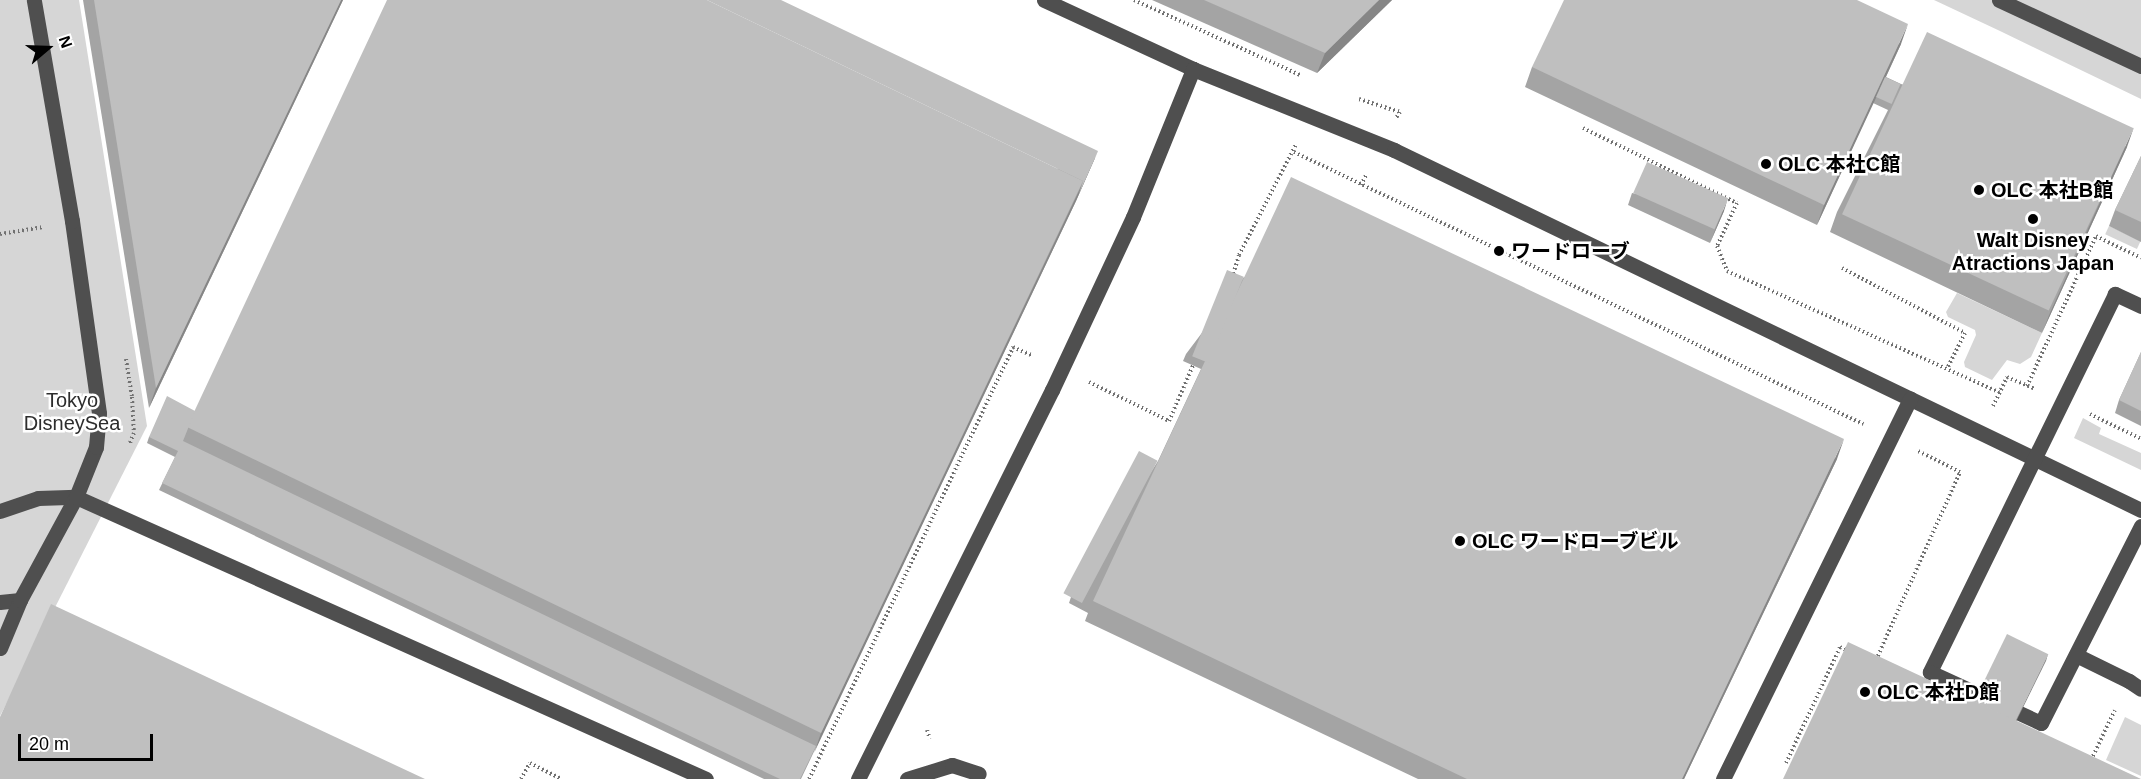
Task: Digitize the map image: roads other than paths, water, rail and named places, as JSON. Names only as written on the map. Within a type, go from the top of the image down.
[{"type":"lane","points":[[0,648],[20,600],[76,497],[96,447],[99,412],[72,221],[34,0]]},
{"type":"lane","points":[[1044,0],[1193,69],[1394,150],[2141,510]]},
{"type":"lane","points":[[1999,0],[2141,66]]},
{"type":"lane","points":[[858,779],[1041,411],[1118,249],[1193,69]]},
{"type":"lane","points":[[2141,306],[2115,294],[1930,672],[2041,723],[2141,526]]},
{"type":"lane","points":[[1723,779],[1910,399]]},
{"type":"lane","points":[[0,511],[38,498],[76,497],[706,779]]},
{"type":"lane","points":[[0,602],[20,600]]},
{"type":"lane","points":[[2076,655],[2135,685]]},
{"type":"lane","points":[[907,779],[952,765],[979,774]]},
{"type":"place","name":"OLC 本社C館","points":[[1766,164]]},
{"type":"place","name":"OLC 本社B館","points":[[1979,190]]},
{"type":"place","name":"Walt Disney Atractions Japan","points":[[2033,219]]},
{"type":"place","name":"ワードローブ","points":[[1499,251]]},
{"type":"place","name":"OLC ワードローブビル","points":[[1460,541]]},
{"type":"place","name":"OLC 本社D館","points":[[1865,692]]},
{"type":"park label","name":"Tokyo DisneySea","points":[[72,412]]}]
